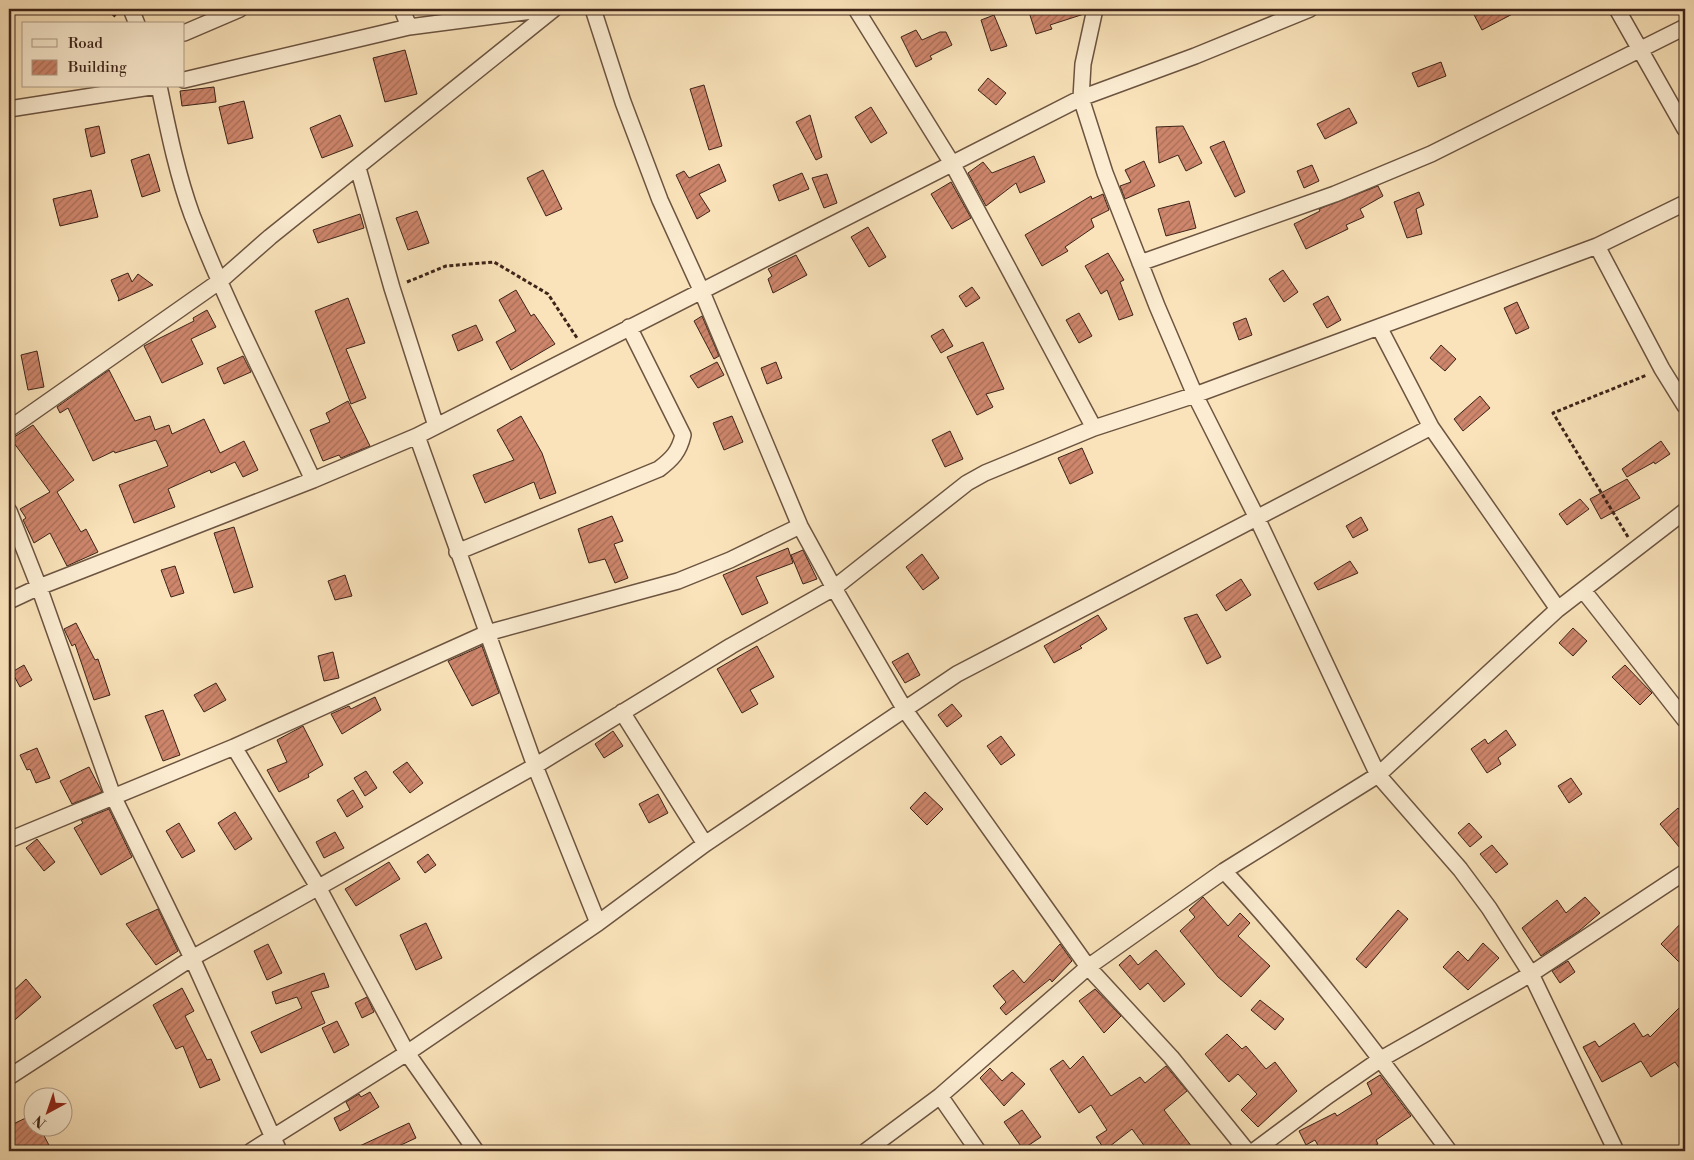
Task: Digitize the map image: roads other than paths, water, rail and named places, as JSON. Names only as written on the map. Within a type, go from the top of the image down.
[{"type":"street","points":[[131,9],[137,22]]},
{"type":"street","points":[[185,33],[240,9]]},
{"type":"street","points":[[402,9],[409,27]]},
{"type":"street","points":[[185,80],[409,27],[547,9]]},
{"type":"street","points":[[9,429],[220,282],[270,237],[554,9]]},
{"type":"street","points":[[593,9],[623,102],[660,200],[702,292],[800,526],[834,588],[905,710],[1088,967],[1255,1150],[1329,1094],[1381,1059],[1531,974],[1685,872]]},
{"type":"street","points":[[856,9],[952,165],[1094,428]]},
{"type":"street","points":[[1096,9],[1083,64],[1081,98],[1105,173],[1195,395],[1256,516],[1378,775],[1460,869],[1489,908],[1531,974],[1616,1151]]},
{"type":"street","points":[[9,601],[39,587],[313,480],[417,436],[585,348],[702,292],[952,165],[1007,134],[1081,98],[1195,56],[1310,9]]},
{"type":"street","points":[[1617,9],[1685,130]]},
{"type":"street","points":[[1140,263],[1335,194],[1431,154],[1685,27]]},
{"type":"street","points":[[9,109],[145,88]]},
{"type":"street","points":[[158,88],[170,138],[192,213],[220,282],[313,480]]},
{"type":"street","points":[[358,168],[392,288],[436,426]]},
{"type":"street","points":[[9,1077],[192,958],[535,766],[622,712],[834,588],[967,483],[985,473],[1094,428],[1195,395],[1597,246],[1685,203]]},
{"type":"street","points":[[1597,246],[1662,369],[1685,406]]},
{"type":"street","points":[[457,552],[659,469],[675,454],[683,435],[629,327]]},
{"type":"street","points":[[1379,327],[1431,427],[1558,609]]},
{"type":"street","points":[[251,1151],[276,1145],[598,923],[705,844],[984,658],[1431,427]]},
{"type":"street","points":[[417,436],[535,766],[598,923]]},
{"type":"street","points":[[9,511],[39,587],[113,796],[192,958],[276,1145]]},
{"type":"street","points":[[866,1151],[940,1096],[1088,967],[1224,871],[1378,775],[1558,609],[1685,511]]},
{"type":"street","points":[[9,840],[234,747],[487,633],[678,580],[730,560],[800,526]]},
{"type":"street","points":[[1583,590],[1685,720]]},
{"type":"street","points":[[622,712],[705,844]]},
{"type":"street","points":[[234,747],[318,887],[408,1053],[476,1151]]},
{"type":"street","points":[[1224,871],[1275,926],[1381,1059],[1449,1151]]},
{"type":"street","points":[[940,1096],[978,1151]]}]
